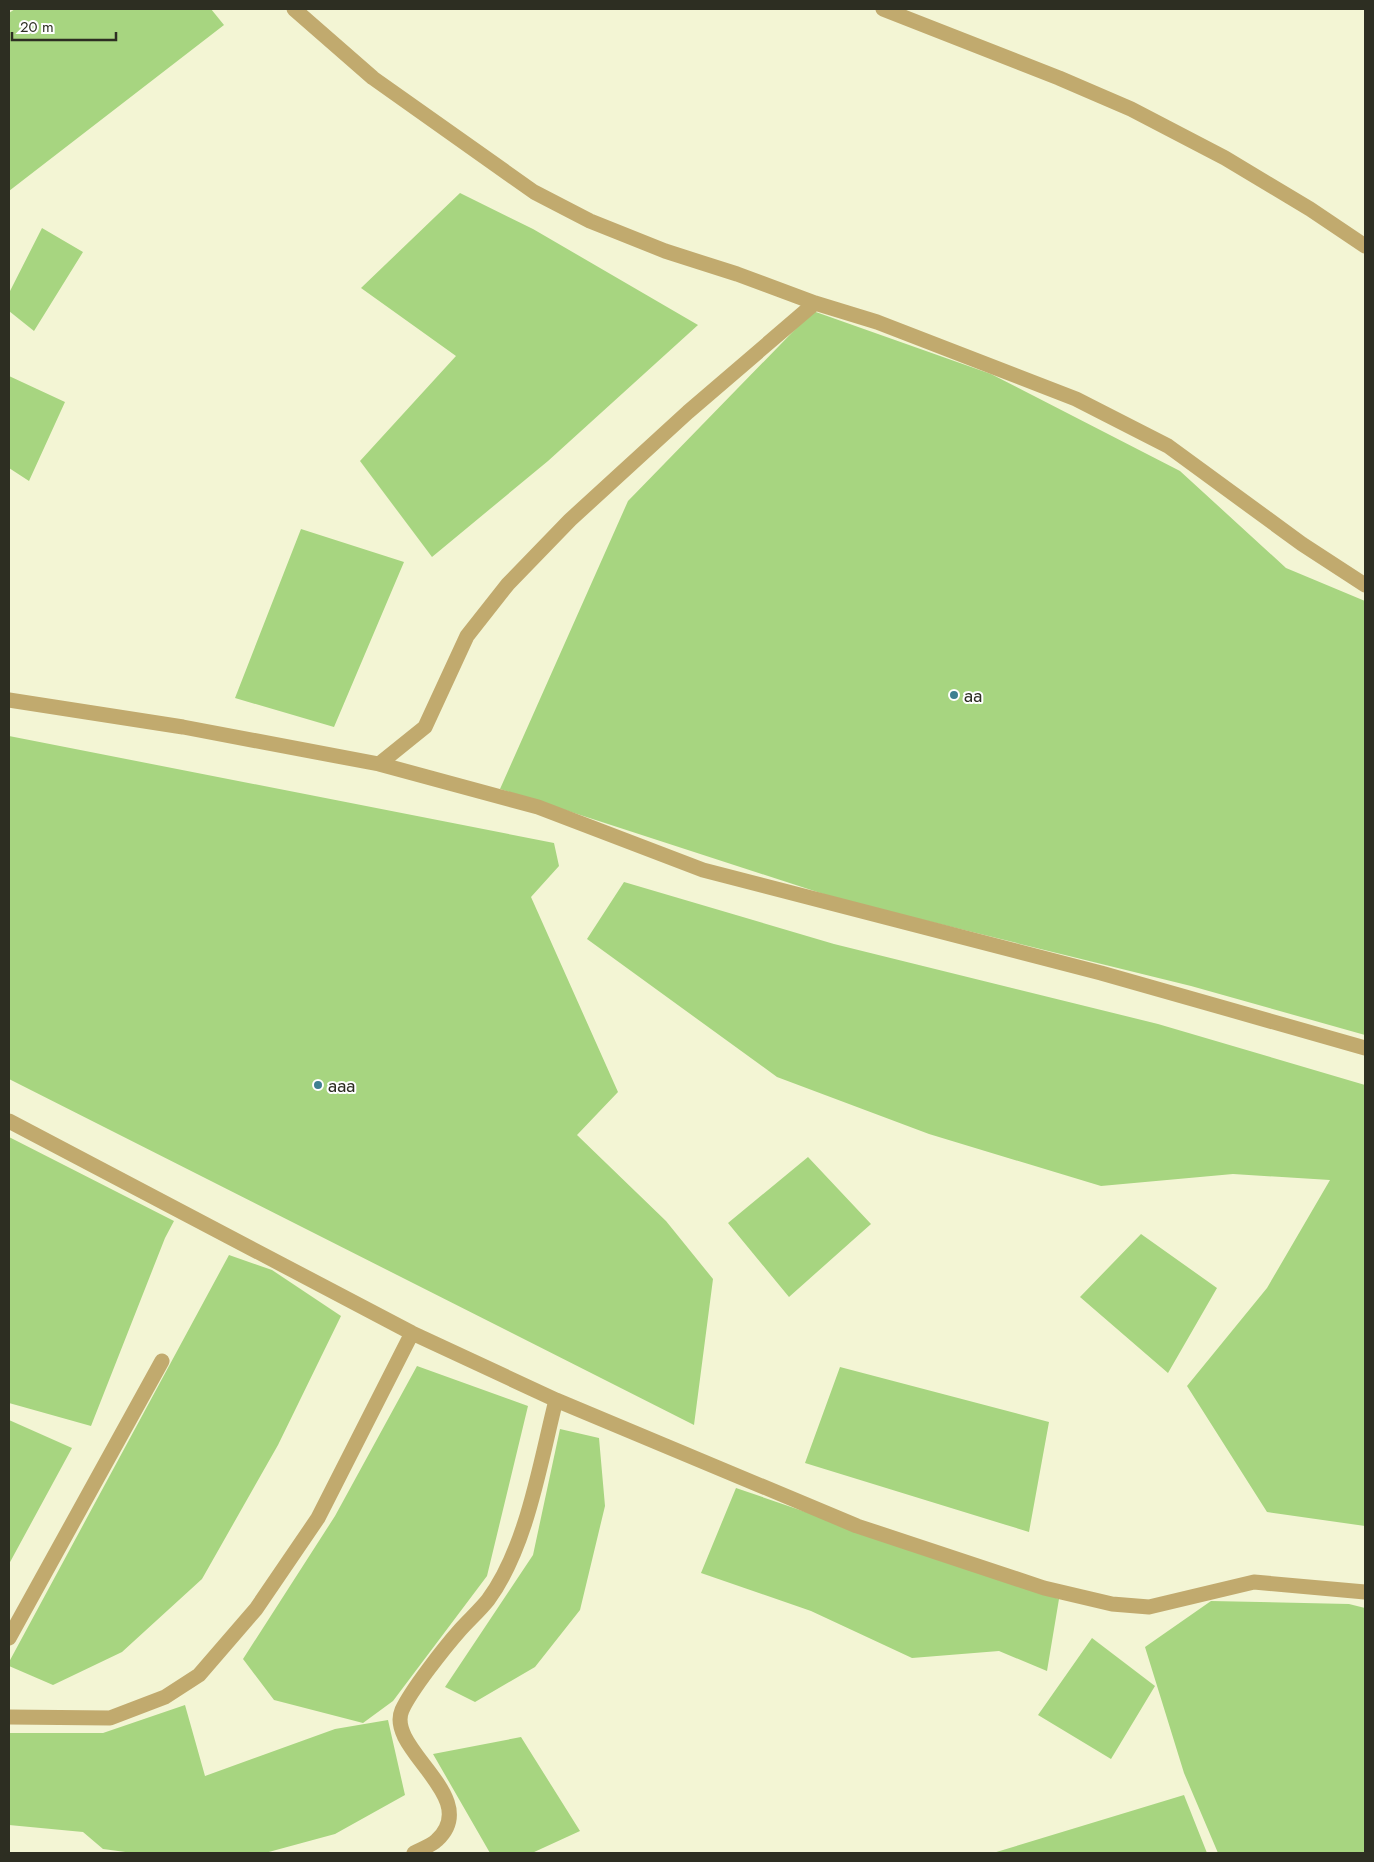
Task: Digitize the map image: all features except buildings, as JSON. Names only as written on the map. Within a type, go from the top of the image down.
[{"type":"street","points":[[294,9],[373,78],[534,192],[590,221],[665,251],[737,274],[815,303],[878,322],[1076,399],[1159,442],[1302,544],[1365,585]]},
{"type":"street","points":[[883,9],[1060,78],[1131,109],[1225,158],[1310,209],[1365,246]]},
{"type":"street","points":[[379,764],[424,727],[467,636],[508,584],[570,520],[688,412],[815,303]]},
{"type":"street","points":[[9,700],[183,727],[379,764],[538,808],[703,870],[1101,973],[1365,1048]]},
{"type":"street","points":[[9,1121],[412,1334],[556,1400],[857,1526],[1044,1588],[1112,1604],[1150,1607],[1254,1582],[1365,1592]]},
{"type":"street","points":[[9,1717],[110,1718],[165,1697],[199,1675],[256,1610],[318,1518],[412,1334]]},
{"type":"street","points":[[9,1638],[162,1361]]},
{"type":"street","points":[[414,1853],[437,1841],[446,1828],[450,1813],[444,1793],[402,1732],[401,1712],[458,1632],[488,1599],[516,1549],[530,1503],[556,1400]]},
{"type":"place","name":"aa","points":[[954,695]]},
{"type":"place","name":"aaa","points":[[318,1085]]}]
